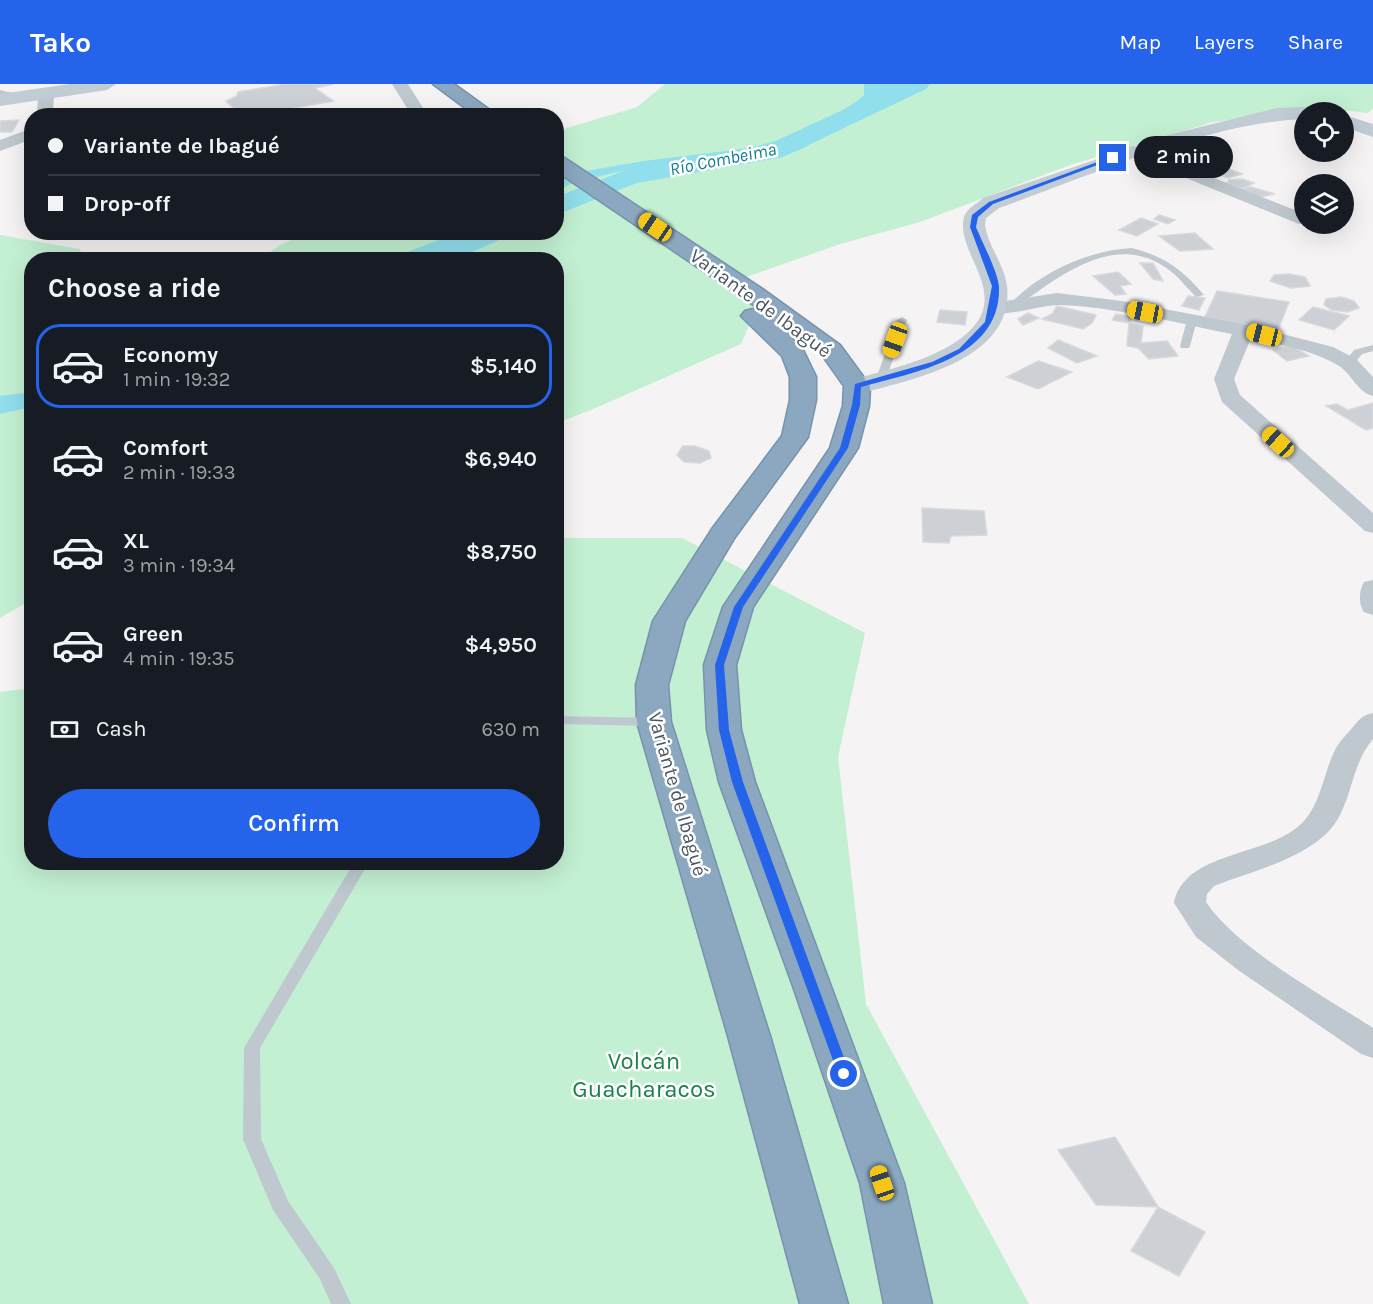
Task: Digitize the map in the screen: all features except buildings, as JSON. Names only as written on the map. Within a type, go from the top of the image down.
[{"type":"highway","points":[[418,84],[444,91],[475,108]]},
{"type":"highway","points":[[444,91],[457,108]]},
{"type":"highway","name":"Variante de Ibagué","points":[[564,166],[753,292],[831,350],[869,382]]},
{"type":"highway","name":"Variante de Ibagué","points":[[564,185],[765,324],[793,353],[803,377],[803,400],[795,437],[722,535],[669,621],[652,685],[654,722],[749,1036],[824,1304]]},
{"type":"highway","points":[[869,382],[856,405],[844,448],[738,607],[720,665],[724,730],[737,782],[813,986],[882,1183],[908,1304]]},
{"type":"street","points":[[26,93],[107,84]]},
{"type":"street","points":[[400,84],[415,108]]},
{"type":"street","points":[[26,93],[38,108]]},
{"type":"street","points":[[869,382],[934,364],[962,351],[989,323],[996,286],[973,227],[975,216],[991,203],[1133,151],[1277,114],[1294,113]]},
{"type":"street","points":[[1354,124],[1373,131]]},
{"type":"street","points":[[0,146],[24,136]]},
{"type":"street","points":[[1133,151],[1294,216]]},
{"type":"street","points":[[993,309],[1016,303],[1057,298],[1244,330],[1313,346],[1349,363],[1373,390]]},
{"type":"street","points":[[1244,330],[1224,380],[1230,397],[1373,526]]},
{"type":"street","points":[[1373,587],[1373,607]]},
{"type":"street","points":[[1373,721],[1349,749],[1326,814],[1311,832],[1295,843],[1203,879],[1192,891],[1190,903],[1207,929],[1250,962],[1373,1046]]},
{"type":"lane","points":[[1016,303],[1067,267],[1100,254],[1126,250],[1144,251],[1165,263],[1186,278],[1199,295]]},
{"type":"lane","points":[[869,382],[902,320]]},
{"type":"lane","points":[[1185,346],[1192,320]]},
{"type":"lane","points":[[1349,363],[1358,351],[1373,348]]},
{"type":"lane","points":[[564,720],[654,722]]},
{"type":"lane","points":[[341,1304],[327,1274],[280,1205],[252,1139],[252,1048],[357,870]]},
{"type":"green space","points":[[665,84],[1373,84],[1373,108],[1368,113],[1354,111],[1354,102],[1294,102],[1294,112],[1213,122],[1070,165],[920,222],[840,244],[732,282],[757,307],[741,344],[564,420],[564,252],[270,252],[291,240],[564,240],[564,129],[637,107]]},
{"type":"green space","points":[[0,235],[79,249],[81,252],[24,252],[24,604],[0,618]]},
{"type":"green space","name":"Volcán Guacharacos","points":[[564,538],[682,538],[865,633],[838,757],[866,1004],[1029,1304],[0,1304],[0,692],[24,689],[24,870],[564,870]]},
{"type":"water","points":[[864,84],[907,84],[850,124],[797,151],[630,169],[572,183],[564,188],[564,175],[644,161],[750,148],[801,134],[864,95]]},
{"type":"water","points":[[439,240],[460,240],[430,252],[407,252]]},
{"type":"water","points":[[24,393],[24,409],[0,414],[0,396]]},
{"type":"waterway","name":"Río Combeima","points":[[564,204],[631,176],[774,152],[918,84]]},
{"type":"waterway","name":"Río Combeima","points":[[447,252],[475,240]]},
{"type":"route","points":[[844,1074],[737,782],[724,730],[720,665],[738,607],[844,448],[856,405],[857,386],[934,364],[962,351],[989,323],[996,286],[973,227],[975,216],[991,203],[1113,158]]}]
